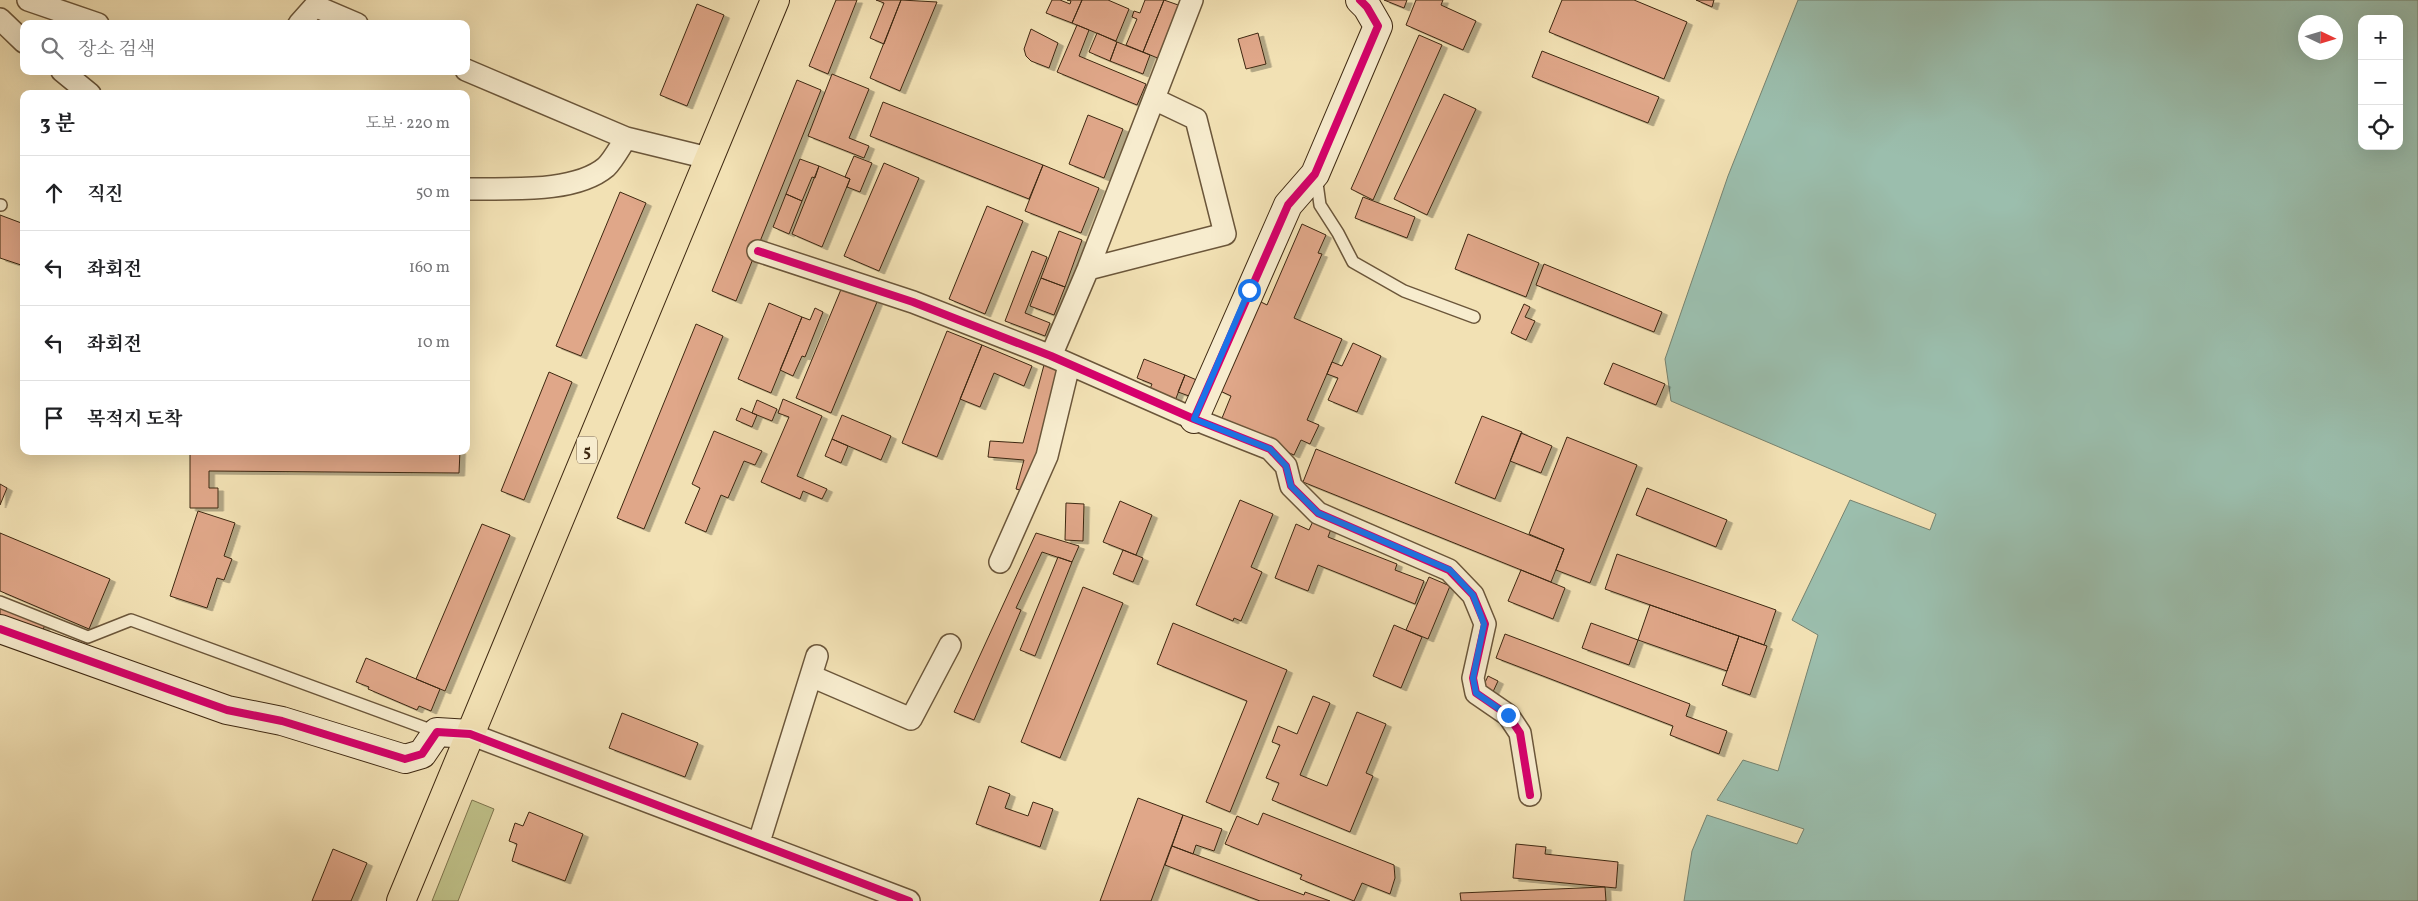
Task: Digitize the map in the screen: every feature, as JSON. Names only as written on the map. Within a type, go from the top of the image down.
[{"type":"highway","name":"5","points":[[401,901],[775,0]]},
{"type":"street","points":[[28,0],[86,20]]},
{"type":"street","points":[[1000,562],[1047,456],[1060,360],[1088,269],[1192,0]]},
{"type":"street","points":[[1194,419],[1288,205],[1316,174],[1378,26],[1367,7],[1360,0]]},
{"type":"street","points":[[303,20],[315,6],[347,20]]},
{"type":"street","points":[[0,19],[20,38]]},
{"type":"street","points":[[470,72],[626,138],[708,158]]},
{"type":"street","points":[[67,75],[85,90]]},
{"type":"street","points":[[1088,269],[1225,234],[1196,119],[1154,99]]},
{"type":"street","points":[[470,190],[553,186],[582,180],[606,166],[626,138]]},
{"type":"street","points":[[758,251],[913,302],[1060,360],[1194,419],[1270,449],[1286,466],[1291,486],[1318,513],[1450,570],[1473,595],[1484,624],[1473,678],[1476,693],[1508,715],[1520,733],[1530,795]]},
{"type":"street","points":[[0,629],[227,710],[282,721],[405,759],[422,754],[437,732],[470,734],[759,842],[909,901]]},
{"type":"street","points":[[759,842],[814,666],[911,719],[950,645]]},
{"type":"lane","points":[[1316,174],[1320,205],[1338,233],[1353,262],[1404,291],[1474,317]]},
{"type":"lane","points":[[0,602],[88,637],[131,620],[437,732]]},
{"type":"green space","points":[[472,800],[494,809],[458,901],[432,901]]},
{"type":"shaded area","points":[[1798,0],[2418,0],[2418,901],[1684,901],[1692,851],[1707,815],[1797,844],[1804,829],[1717,800],[1743,760],[1778,771],[1818,635],[1792,620],[1850,500],[1930,530],[1936,514],[1671,401],[1665,359],[1728,176]]},
{"type":"building","points":[[836,0],[857,0],[828,74],[809,66]]},
{"type":"building","points":[[876,0],[901,0],[884,44],[870,38],[884,3]]},
{"type":"building","points":[[901,0],[937,2],[900,91],[870,78]]},
{"type":"building","points":[[1052,0],[1060,0],[1070,4],[1071,1],[1067,0],[1082,0],[1072,23],[1046,13]]},
{"type":"building","points":[[1082,0],[1108,0],[1129,9],[1116,41],[1072,23]]},
{"type":"building","points":[[1145,0],[1164,0],[1143,52],[1126,45],[1137,19],[1132,17],[1134,11],[1140,13]]},
{"type":"building","points":[[1164,0],[1181,6],[1160,59],[1143,52]]},
{"type":"building","points":[[1384,0],[1407,0],[1404,8]]},
{"type":"building","points":[[1416,0],[1443,0],[1441,5],[1476,21],[1463,50],[1406,25]]},
{"type":"building","points":[[1562,0],[1634,0],[1687,22],[1664,79],[1549,32]]},
{"type":"building","points":[[1696,0],[1714,0],[1712,7]]},
{"type":"building","points":[[697,4],[724,15],[687,106],[660,95]]},
{"type":"building","points":[[1077,25],[1089,30],[1079,56],[1146,84],[1137,105],[1057,72]]},
{"type":"building","points":[[1031,29],[1058,43],[1049,68],[1031,61],[1026,56],[1024,49]]},
{"type":"building","points":[[1097,33],[1117,42],[1110,61],[1089,52]]},
{"type":"building","points":[[1258,33],[1266,64],[1246,69],[1238,39]]},
{"type":"building","points":[[1419,35],[1442,45],[1373,200],[1351,189]]},
{"type":"building","points":[[1117,42],[1150,55],[1143,74],[1110,61]]},
{"type":"building","points":[[1542,51],[1659,97],[1648,123],[1532,77]]},
{"type":"building","points":[[832,74],[869,89],[849,138],[869,146],[864,158],[808,136]]},
{"type":"building","points":[[797,80],[821,90],[736,301],[712,291]]},
{"type":"building","points":[[1444,94],[1476,109],[1427,215],[1394,199]]},
{"type":"building","points":[[883,102],[1043,165],[1029,199],[870,136]]},
{"type":"building","points":[[1088,115],[1123,129],[1104,178],[1069,164]]},
{"type":"building","points":[[854,156],[872,163],[860,192],[847,187],[850,179],[845,177]]},
{"type":"building","points":[[800,159],[819,166],[815,178],[812,177],[802,201],[786,194]]},
{"type":"building","points":[[884,163],[919,178],[879,271],[844,256]]},
{"type":"building","points":[[1043,165],[1099,188],[1081,233],[1025,211]]},
{"type":"building","points":[[819,166],[850,179],[822,247],[792,234]]},
{"type":"building","points":[[620,192],[646,203],[581,356],[556,346]]},
{"type":"building","points":[[786,194],[802,201],[789,234],[773,227]]},
{"type":"building","points":[[1363,197],[1415,217],[1407,238],[1355,218]]},
{"type":"building","points":[[987,206],[1023,221],[985,314],[949,299]]},
{"type":"building","points":[[0,215],[20,222],[20,265],[0,258]]},
{"type":"building","points":[[1302,224],[1326,235],[1318,253],[1322,254],[1294,318],[1342,339],[1307,420],[1319,425],[1310,444],[1301,440],[1294,455],[1220,423],[1231,396],[1218,390],[1257,300],[1267,305]]},
{"type":"building","points":[[1059,231],[1082,240],[1065,287],[1041,278]]},
{"type":"building","points":[[1468,234],[1539,263],[1526,297],[1455,269]]},
{"type":"building","points":[[1032,251],[1047,257],[1025,313],[1050,323],[1045,336],[1005,321]]},
{"type":"building","points":[[1544,264],[1662,312],[1654,332],[1536,285]]},
{"type":"building","points":[[1041,278],[1065,287],[1054,315],[1030,306]]},
{"type":"building","points":[[842,287],[877,302],[831,413],[796,398]]},
{"type":"building","points":[[769,303],[802,317],[771,393],[738,379]]},
{"type":"building","points":[[1524,304],[1530,307],[1525,317],[1535,321],[1526,340],[1511,333]]},
{"type":"building","points":[[815,308],[823,312],[805,357],[802,356],[793,376],[780,370],[802,317],[810,320]]},
{"type":"building","points":[[696,324],[723,336],[644,529],[617,518]]},
{"type":"building","points":[[947,331],[982,345],[937,457],[902,443]]},
{"type":"building","points":[[1353,343],[1381,356],[1357,412],[1328,400],[1338,378],[1327,374],[1332,362],[1342,366]]},
{"type":"building","points":[[982,345],[1032,366],[1024,386],[994,373],[980,407],[960,399]]},
{"type":"building","points":[[1144,359],[1185,375],[1173,406],[1147,396],[1152,384],[1137,378]]},
{"type":"building","points":[[1613,363],[1665,384],[1656,405],[1604,384]]},
{"type":"building","points":[[1044,365],[1057,369],[1037,461],[1028,492],[1016,489],[1024,460],[988,457],[990,441],[1023,443]]},
{"type":"building","points":[[549,372],[572,382],[524,500],[501,491]]},
{"type":"building","points":[[1185,375],[1206,384],[1200,400],[1178,392]]},
{"type":"building","points":[[783,399],[822,416],[797,476],[827,489],[822,499],[803,491],[800,499],[761,482],[789,417],[778,413]]},
{"type":"building","points":[[757,400],[777,409],[772,421],[752,413]]},
{"type":"building","points":[[741,408],[757,415],[752,427],[736,420]]},
{"type":"building","points":[[842,415],[891,436],[881,460],[832,439]]},
{"type":"building","points":[[1482,416],[1522,432],[1495,499],[1455,483]]},
{"type":"building","points":[[714,431],[762,451],[755,465],[744,461],[728,498],[721,495],[706,532],[685,523],[700,488],[692,484]]},
{"type":"building","points":[[1521,433],[1552,446],[1541,473],[1510,461]]},
{"type":"building","points":[[1567,437],[1637,465],[1590,583],[1556,570],[1564,549],[1529,534]]},
{"type":"building","points":[[832,439],[848,446],[841,463],[825,456]]},
{"type":"building","points":[[1316,449],[1564,549],[1551,582],[1303,482]]},
{"type":"building","points":[[190,455],[460,455],[459,473],[209,471],[209,488],[218,488],[218,508],[190,508]]},
{"type":"building","points":[[0,484],[7,488],[0,505]]},
{"type":"building","points":[[1647,488],[1727,520],[1716,547],[1636,515]]},
{"type":"building","points":[[1240,500],[1273,514],[1251,567],[1262,572],[1241,621],[1234,618],[1233,621],[1196,605]]},
{"type":"building","points":[[1120,501],[1152,515],[1136,555],[1103,542]]},
{"type":"building","points":[[1066,503],[1084,504],[1083,541],[1065,540]]},
{"type":"building","points":[[198,511],[235,523],[224,556],[232,559],[224,580],[217,578],[207,608],[170,596]]},
{"type":"building","points":[[1313,521],[1331,529],[1328,537],[1397,564],[1395,570],[1424,581],[1415,604],[1318,565],[1308,591],[1275,578],[1296,524],[1309,530]]},
{"type":"building","points":[[482,524],[510,535],[445,691],[416,679]]},
{"type":"building","points":[[0,533],[110,579],[89,629],[0,591]]},
{"type":"building","points":[[1036,533],[1079,546],[1072,562],[1042,552],[1016,608],[1021,610],[974,720],[954,712]]},
{"type":"building","points":[[1123,550],[1143,558],[1133,582],[1113,574]]},
{"type":"building","points":[[1617,554],[1776,610],[1764,645],[1605,589]]},
{"type":"building","points":[[1058,557],[1072,562],[1035,656],[1020,650]]},
{"type":"building","points":[[1521,570],[1565,588],[1553,619],[1508,601]]},
{"type":"building","points":[[1429,577],[1450,586],[1428,639],[1406,630]]},
{"type":"building","points":[[1083,587],[1123,603],[1060,758],[1021,742]]},
{"type":"building","points":[[1650,605],[1739,636],[1727,671],[1638,640]]},
{"type":"building","points":[[0,607],[45,625],[41,634],[0,619]]},
{"type":"building","points":[[1173,623],[1287,670],[1230,812],[1206,802],[1247,701],[1157,664]]},
{"type":"building","points":[[1591,623],[1638,640],[1629,665],[1582,648]]},
{"type":"building","points":[[1394,625],[1422,637],[1401,688],[1373,676]]},
{"type":"building","points":[[1505,634],[1690,704],[1686,716],[1727,731],[1719,754],[1670,735],[1673,726],[1496,658]]},
{"type":"building","points":[[1739,636],[1767,646],[1750,695],[1722,685]]},
{"type":"building","points":[[366,658],[440,689],[431,711],[419,706],[417,710],[356,682]]},
{"type":"building","points":[[1488,676],[1498,681],[1492,694],[1482,689]]},
{"type":"building","points":[[1313,696],[1330,703],[1300,775],[1327,786],[1357,712],[1386,724],[1366,773],[1373,776],[1350,832],[1272,800],[1279,783],[1266,778],[1280,745],[1272,742],[1278,726],[1297,734]]},
{"type":"building","points":[[622,713],[698,743],[685,777],[609,748]]},
{"type":"building","points":[[989,786],[1010,794],[1005,808],[1028,816],[1033,802],[1053,809],[1040,847],[976,824]]},
{"type":"building","points":[[1138,798],[1183,815],[1151,901],[1100,901]]},
{"type":"building","points":[[529,812],[583,834],[565,881],[512,861],[517,844],[509,841],[515,823],[523,826]]},
{"type":"building","points":[[1263,813],[1394,865],[1395,878],[1390,894],[1362,883],[1354,901],[1300,879],[1302,875],[1225,844],[1237,816],[1258,825]]},
{"type":"building","points":[[1183,815],[1222,829],[1214,851],[1196,845],[1193,854],[1172,846]]},
{"type":"building","points":[[1516,844],[1546,847],[1545,854],[1618,862],[1616,888],[1513,878]]},
{"type":"building","points":[[1172,846],[1304,895],[1305,892],[1330,901],[1260,901],[1165,865]]},
{"type":"building","points":[[333,849],[367,863],[351,901],[312,901]]},
{"type":"building","points":[[1605,887],[1606,901],[1461,901],[1460,893]]},
{"type":"cycle path","points":[[1194,419],[1288,205],[1315,174],[1378,26],[1367,7],[1360,0]]},
{"type":"cycle path","points":[[758,251],[913,302],[1051,356],[1194,419],[1270,449],[1286,466],[1291,486],[1318,513],[1449,570],[1473,595],[1485,624],[1473,678],[1476,693],[1508,715],[1520,733],[1530,795]]},
{"type":"cycle path","points":[[0,629],[227,710],[282,721],[405,759],[422,754],[437,732],[470,734],[909,901]]},
{"type":"route","points":[[1249,290],[1194,419],[1270,449],[1286,466],[1291,486],[1318,513],[1450,570],[1473,595],[1484,624],[1473,678],[1476,693],[1508,715]]}]
